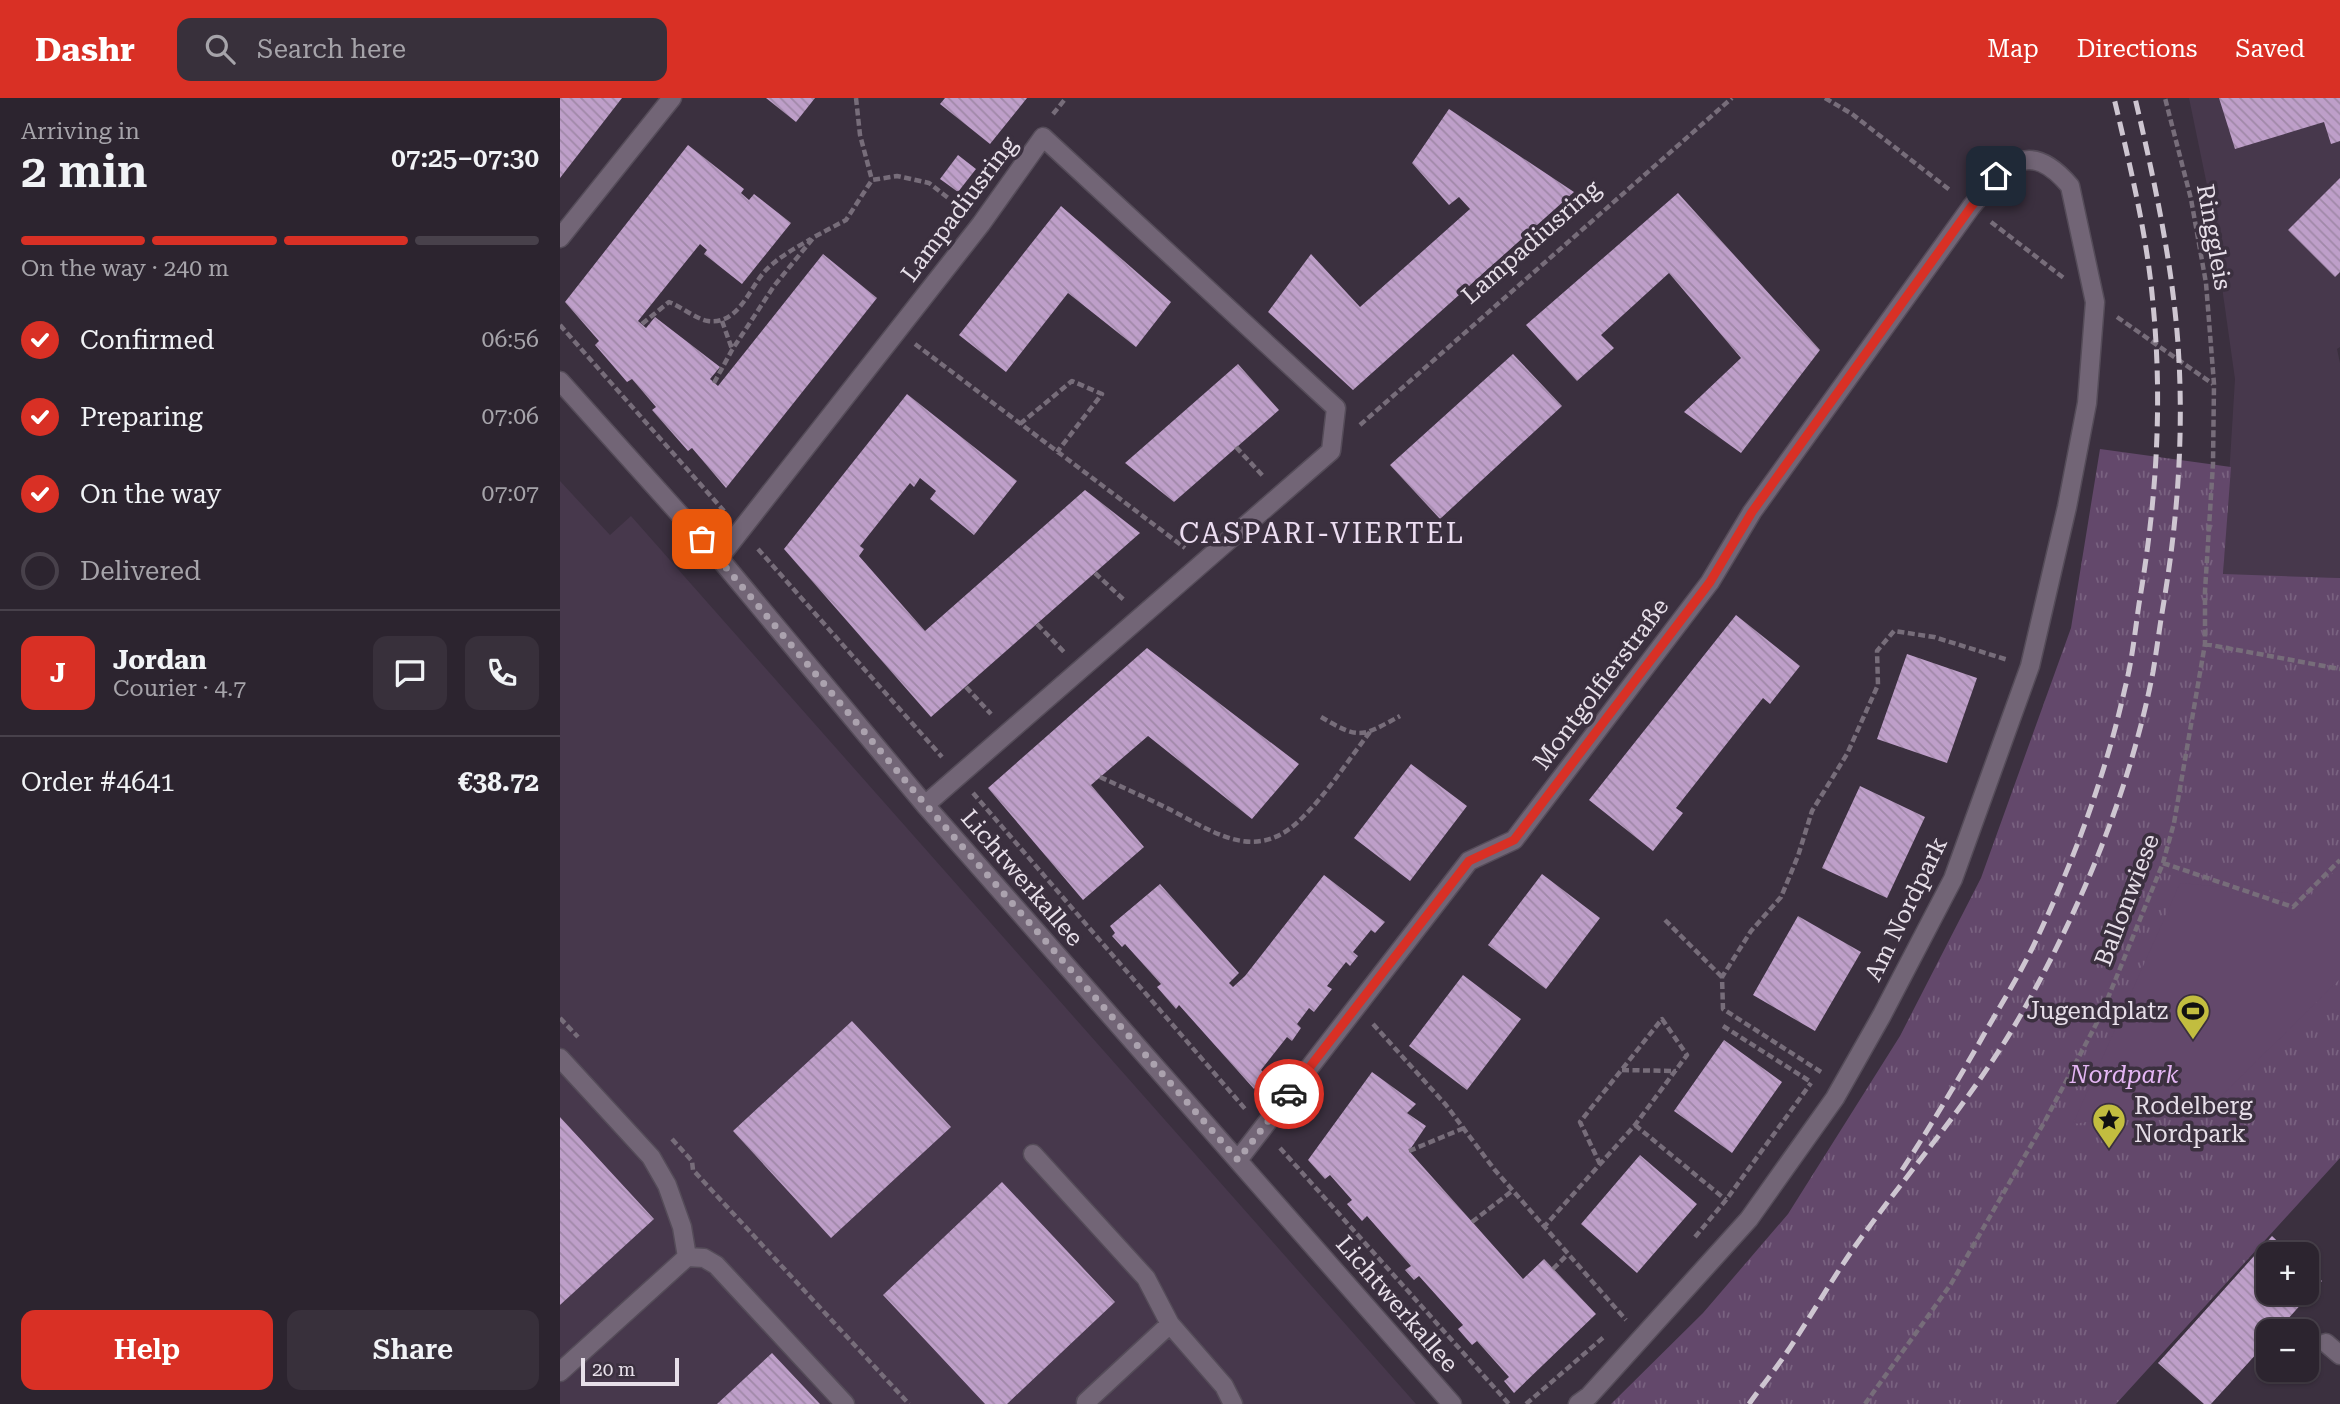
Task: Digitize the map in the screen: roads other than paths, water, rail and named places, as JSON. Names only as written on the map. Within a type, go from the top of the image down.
[{"type":"street","points":[[560,238],[672,98]]},
{"type":"street","name":"Lampadiusring","points":[[719,558],[981,224],[1043,137],[1336,408],[1331,451],[925,804]]},
{"type":"street","name":"Montgolfierstraße","points":[[1238,1160],[1469,861],[1514,840],[1710,582],[1752,512],[1971,207],[1996,176],[2011,164],[2028,159],[2045,163],[2059,172],[2070,186],[2095,302]]},
{"type":"street","name":"Am Nordpark","points":[[1578,1404],[1589,1396],[1646,1335],[1749,1219],[1839,1092],[1953,879],[2030,666],[2067,507],[2084,416],[2095,302]]},
{"type":"street","name":"Lichtwerkallee","points":[[560,381],[719,558],[925,804],[1452,1404]]},
{"type":"street","points":[[560,1058],[651,1157],[667,1185],[682,1227],[687,1257]]},
{"type":"street","points":[[1033,1154],[1146,1278],[1170,1324],[1224,1386],[1233,1404]]},
{"type":"street","points":[[560,1372],[687,1257],[704,1258],[716,1265],[845,1404]]},
{"type":"street","points":[[1086,1402],[1170,1324]]},
{"type":"railway","points":[[1902,1170],[2014,982],[2053,904],[2099,782],[2130,667],[2154,492],[2156,342],[2147,252],[2114,98]]},
{"type":"railway","points":[[1749,1404],[1787,1352],[1851,1252],[1966,1099],[2023,1011],[2084,889],[2102,846],[2131,760],[2153,672],[2169,569],[2176,505],[2180,409],[2178,344],[2167,251],[2135,98]]},
{"type":"place","name":"Jugendplatz","points":[[2193,1041]]},
{"type":"place","name":"Rodelberg Nordpark","points":[[2109,1150]]},
{"type":"district","name":"CASPARI-VIERTEL","points":[[1322,533]]},
{"type":"park label","name":"Nordpark","points":[[2124,1075]]}]
